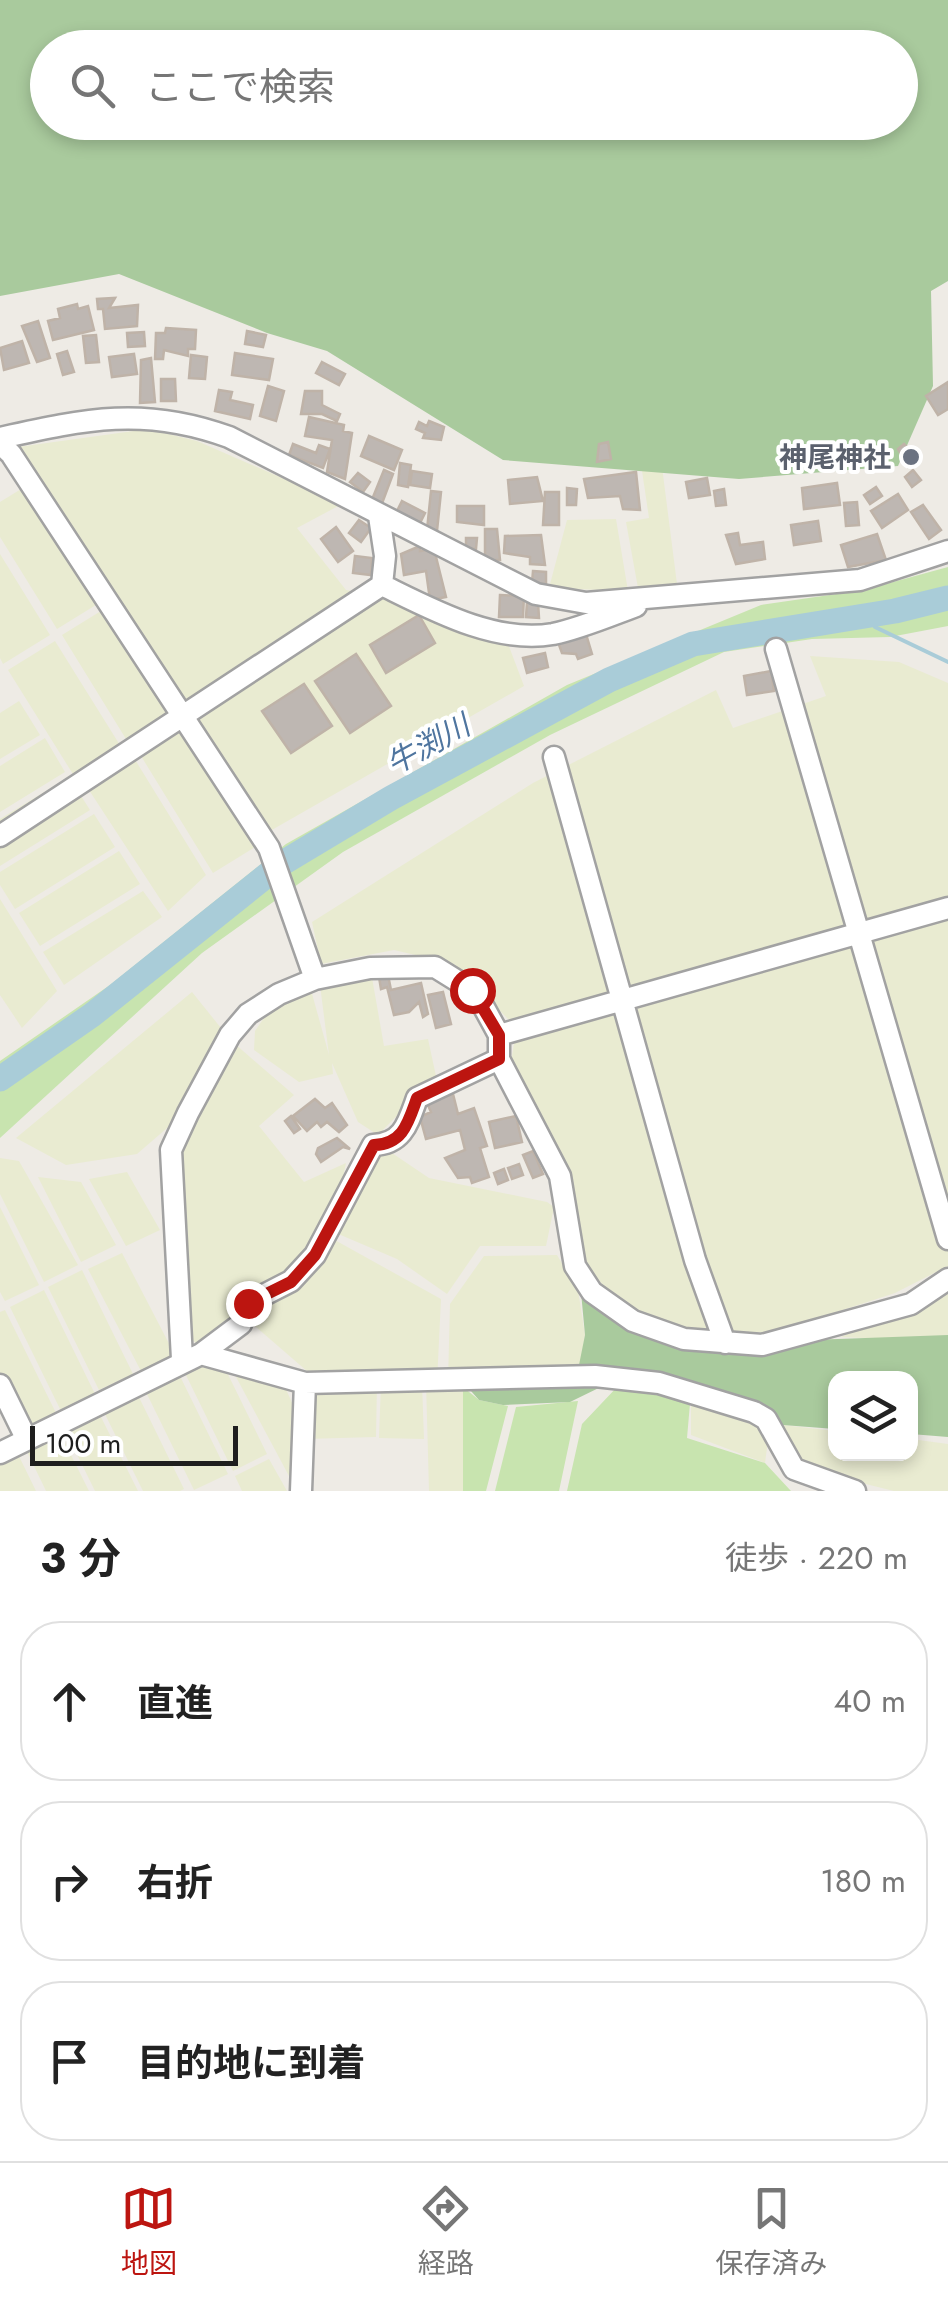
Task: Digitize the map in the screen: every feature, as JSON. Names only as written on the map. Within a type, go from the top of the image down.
[{"type":"street","points":[[315,978],[271,854],[0,440],[69,422],[153,416],[185,421],[229,437],[536,594],[586,602],[860,580],[948,551]]},
{"type":"street","points":[[379,516],[385,556],[382,585]]},
{"type":"street","points":[[0,836],[382,585]]},
{"type":"street","points":[[382,585],[482,627],[534,635],[580,626],[663,596]]},
{"type":"street","points":[[776,649],[948,1239]]},
{"type":"street","points":[[554,757],[626,1002],[695,1260],[725,1343]]},
{"type":"street","points":[[499,1035],[948,908]]},
{"type":"street","points":[[191,1356],[171,1150],[239,1024],[278,994],[315,978],[370,968],[435,968],[472,990],[499,1035],[499,1059],[560,1176],[575,1266],[592,1292],[633,1321],[684,1339],[762,1345],[911,1304],[948,1279]]},
{"type":"street","points":[[0,1454],[191,1356],[242,1324],[248,1303],[258,1294],[291,1282],[315,1255],[374,1145],[387,1144],[406,1130],[417,1098],[499,1059]]},
{"type":"street","points":[[191,1356],[306,1384],[595,1376],[659,1384],[754,1412],[766,1419],[794,1469],[855,1491]]},
{"type":"street","points":[[301,1491],[306,1384]]},
{"type":"street","points":[[0,1385],[27,1440]]},
{"type":"green space","points":[[0,0],[948,0],[948,281],[931,291],[933,386],[898,466],[739,479],[503,460],[327,351],[267,333],[119,274],[0,296]]},
{"type":"green space","points":[[148,429],[197,441],[342,504],[297,528],[346,590],[382,596],[507,641],[524,686],[270,831],[18,447]]},
{"type":"green space","points":[[661,459],[677,584],[638,588],[626,522],[649,518],[641,464]]},
{"type":"green space","points":[[31,483],[104,600],[57,629],[0,537],[0,502]]},
{"type":"green space","points":[[616,519],[628,591],[549,588],[567,520]]},
{"type":"green space","points":[[0,554],[50,635],[3,664],[0,658]]},
{"type":"green space","points":[[948,567],[948,626],[890,637],[812,639],[724,652],[550,735],[343,852],[202,953],[0,1138],[0,1061],[110,985],[286,844],[567,685],[761,605],[864,590]]},
{"type":"green space","points":[[109,606],[181,723],[134,752],[62,635]]},
{"type":"green space","points":[[55,641],[128,758],[81,787],[8,670]]},
{"type":"green space","points":[[810,656],[899,662],[948,683],[948,897],[509,1020],[454,964],[394,950],[321,964],[312,922],[533,783],[716,690],[733,728],[826,696]]},
{"type":"green space","points":[[19,701],[40,735],[0,759],[0,713]]},
{"type":"green space","points":[[188,727],[260,844],[213,873],[141,756]]},
{"type":"green space","points":[[45,738],[65,772],[0,812],[0,766]]},
{"type":"green space","points":[[134,758],[206,875],[168,911],[87,787]]},
{"type":"green space","points":[[69,777],[90,810],[0,866],[0,819]]},
{"type":"green space","points":[[94,814],[115,847],[15,909],[0,885],[0,872]]},
{"type":"green space","points":[[119,851],[140,884],[40,946],[19,913]]},
{"type":"green space","points":[[143,891],[162,917],[64,985],[43,952]]},
{"type":"green space","points":[[0,899],[57,991],[22,1028],[0,995]]},
{"type":"green space","points":[[948,918],[948,1266],[895,1293],[778,1331],[699,1336],[625,1311],[584,1263],[573,1180],[511,1063],[514,1043]]},
{"type":"green space","points":[[371,972],[384,1046],[428,1039],[436,1076],[378,1135],[358,1122],[332,1063],[333,1074],[299,1082],[254,1050],[255,1031],[268,1012],[311,990],[329,1055],[320,985]]},
{"type":"green space","points":[[192,992],[221,1028],[181,1116],[137,1154],[66,1165],[16,1138]]},
{"type":"green space","points":[[235,1044],[294,1095],[259,1126],[304,1182],[346,1163],[336,1210],[301,1256],[240,1318],[200,1347],[185,1333],[176,1153]]},
{"type":"green space","points":[[383,1147],[429,1178],[547,1202],[554,1207],[546,1246],[480,1246],[447,1294],[397,1259],[336,1233]]},
{"type":"green space","points":[[0,1158],[19,1161],[78,1265],[44,1282],[0,1194]]},
{"type":"green space","points":[[127,1172],[160,1230],[126,1246],[89,1179]]},
{"type":"green space","points":[[38,1177],[81,1182],[116,1245],[81,1262]]},
{"type":"green space","points":[[0,1207],[39,1285],[5,1301],[0,1292]]},
{"type":"green space","points":[[333,1239],[441,1299],[437,1382],[448,1382],[450,1304],[484,1256],[557,1255],[578,1290],[585,1335],[580,1365],[463,1381],[463,1491],[429,1491],[426,1382],[308,1372],[248,1320],[256,1304]]},
{"type":"green space","points":[[122,1253],[177,1359],[143,1375],[88,1269]]},
{"type":"green space","points":[[82,1270],[133,1374],[99,1390],[48,1287]]},
{"type":"green space","points":[[948,1287],[948,1342],[841,1337]]},
{"type":"green space","points":[[44,1290],[95,1394],[61,1411],[10,1307]]},
{"type":"green space","points":[[581,1292],[688,1339],[725,1343],[948,1335],[948,1437],[918,1435],[918,1371],[828,1371],[828,1428],[783,1425],[762,1408],[613,1381],[570,1402],[503,1405],[479,1400],[463,1382],[579,1365],[585,1335]]},
{"type":"green space","points":[[5,1310],[56,1413],[22,1430],[0,1386],[0,1312]]},
{"type":"green space","points":[[220,1347],[280,1376],[303,1427],[305,1383],[377,1383],[376,1437],[305,1439],[297,1491]]},
{"type":"green space","points":[[216,1350],[267,1454],[233,1471],[182,1367]]},
{"type":"green space","points":[[177,1370],[228,1474],[194,1490],[143,1386]]},
{"type":"green space","points":[[381,1383],[422,1383],[424,1439],[379,1438]]},
{"type":"green space","points":[[133,1385],[184,1489],[180,1491],[143,1491],[99,1402]]},
{"type":"green space","points":[[618,1386],[691,1392],[687,1438],[765,1463],[791,1491],[567,1491],[582,1424]]},
{"type":"green space","points":[[463,1387],[479,1400],[508,1406],[486,1491],[463,1491]]},
{"type":"green space","points":[[691,1392],[769,1433],[765,1463],[691,1435]]},
{"type":"green space","points":[[578,1401],[559,1491],[495,1491],[516,1407]]},
{"type":"green space","points":[[95,1405],[138,1491],[95,1491],[61,1422]]},
{"type":"green space","points":[[56,1425],[89,1491],[46,1491],[22,1441]]},
{"type":"green space","points":[[783,1425],[828,1430],[828,1461],[918,1461],[918,1440],[948,1444],[948,1491],[894,1491],[801,1468]]},
{"type":"green space","points":[[13,1444],[36,1491],[0,1491],[0,1451]]},
{"type":"green space","points":[[269,1459],[287,1491],[242,1491],[235,1476]]},
{"type":"building","points":[[115,298],[109,308],[138,305],[137,326],[105,329],[103,309],[98,309],[97,299]]},
{"type":"building","points":[[77,304],[78,309],[88,306],[94,330],[53,340],[48,321],[60,318],[58,309]]},
{"type":"building","points":[[38,321],[50,358],[37,362],[22,326]]},
{"type":"building","points":[[166,328],[196,330],[195,349],[188,349],[188,356],[164,350],[163,359],[155,359],[156,333],[165,333]]},
{"type":"building","points":[[247,331],[266,335],[263,347],[245,344]]},
{"type":"building","points":[[144,332],[145,346],[128,347],[127,333]]},
{"type":"building","points":[[96,335],[99,362],[86,363],[83,336]]},
{"type":"building","points":[[22,341],[29,363],[4,370],[0,348]]},
{"type":"building","points":[[67,351],[74,372],[63,375],[57,354]]},
{"type":"building","points":[[235,353],[273,359],[269,380],[232,375]]},
{"type":"building","points":[[134,354],[137,374],[112,377],[109,357]]},
{"type":"building","points":[[191,355],[207,357],[205,379],[189,378]]},
{"type":"building","points":[[151,358],[155,402],[140,403],[141,360]]},
{"type":"building","points":[[322,362],[345,374],[339,385],[316,373]]},
{"type":"building","points":[[161,379],[175,379],[176,401],[161,401]]},
{"type":"building","points":[[948,382],[948,409],[938,415],[926,396]]},
{"type":"building","points":[[268,386],[284,391],[276,421],[260,416]]},
{"type":"building","points":[[219,390],[232,392],[230,400],[253,405],[250,419],[215,411]]},
{"type":"building","points":[[305,391],[322,391],[322,405],[340,414],[337,421],[322,414],[301,414]]},
{"type":"building","points":[[309,417],[344,425],[343,431],[352,433],[345,479],[327,472],[332,440],[305,436]]},
{"type":"building","points":[[429,421],[444,427],[441,440],[423,438],[425,433],[416,429],[419,422],[427,426]]},
{"type":"building","points":[[369,436],[402,450],[394,470],[361,456]]},
{"type":"building","points":[[608,442],[611,459],[597,462],[599,444]]},
{"type":"building","points":[[293,444],[316,453],[319,445],[330,449],[323,468],[289,455]]},
{"type":"building","name":"神尾神社","points":[[904,444],[919,459],[908,467],[898,449]]},
{"type":"building","points":[[400,463],[411,465],[408,487],[398,485]]},
{"type":"building","points":[[384,470],[393,474],[381,506],[371,502]]},
{"type":"building","points":[[913,470],[921,480],[912,487],[905,477]]},
{"type":"building","points":[[412,471],[432,474],[430,488],[410,485]]},
{"type":"building","points":[[636,472],[640,510],[623,509],[620,496],[588,498],[584,479]]},
{"type":"building","points":[[358,473],[370,482],[363,492],[350,482]]},
{"type":"building","points":[[537,477],[543,501],[510,504],[508,480]]},
{"type":"building","points":[[707,478],[710,495],[689,498],[686,482]]},
{"type":"building","points":[[837,483],[840,505],[804,509],[802,488]]},
{"type":"building","points":[[876,487],[882,496],[870,504],[864,495]]},
{"type":"building","points":[[567,488],[577,489],[576,505],[567,505]]},
{"type":"building","points":[[724,489],[726,505],[716,506],[714,491]]},
{"type":"building","points":[[431,491],[441,492],[437,531],[427,530]]},
{"type":"building","points":[[545,492],[559,492],[559,525],[543,525]]},
{"type":"building","points":[[898,494],[908,510],[882,528],[871,511]]},
{"type":"building","points":[[402,501],[425,513],[419,525],[396,513]]},
{"type":"building","points":[[857,502],[859,525],[846,526],[844,503]]},
{"type":"building","points":[[923,505],[941,530],[929,539],[911,512]]},
{"type":"building","points":[[457,506],[484,506],[484,525],[457,522]]},
{"type":"building","points":[[359,520],[371,528],[361,542],[349,533]]},
{"type":"building","points":[[818,521],[821,541],[794,545],[791,525]]},
{"type":"building","points":[[336,527],[353,551],[338,562],[321,539]]},
{"type":"building","points":[[485,529],[497,529],[500,560],[485,560]]},
{"type":"building","points":[[738,533],[740,545],[763,542],[765,559],[736,564],[726,535]]},
{"type":"building","points":[[877,534],[886,560],[848,567],[841,545]]},
{"type":"building","points":[[541,535],[545,565],[530,564],[530,557],[504,553],[505,536]]},
{"type":"building","points":[[466,538],[477,538],[476,549],[466,548]]},
{"type":"building","points":[[420,546],[420,551],[434,549],[446,597],[430,600],[426,571],[404,575],[401,554]]},
{"type":"building","points":[[355,556],[372,558],[371,575],[353,573]]},
{"type":"building","points":[[533,571],[546,572],[546,584],[532,583]]},
{"type":"building","points":[[500,595],[524,596],[523,617],[499,617]]},
{"type":"building","points":[[527,602],[538,602],[539,618],[526,617]]},
{"type":"building","points":[[419,615],[435,643],[386,673],[370,645]]},
{"type":"building","points":[[586,634],[592,654],[578,659],[576,654],[562,653],[558,642]]},
{"type":"building","points":[[545,653],[548,667],[527,673],[523,658]]},
{"type":"building","points":[[356,654],[391,706],[350,733],[315,681]]},
{"type":"building","points":[[771,671],[774,691],[747,695],[744,676]]},
{"type":"building","points":[[304,684],[332,726],[291,753],[262,711]]},
{"type":"building","points":[[388,975],[391,990],[421,983],[428,1014],[423,1017],[419,1002],[409,1012],[394,1015],[387,987],[381,989],[379,977]]},
{"type":"building","points":[[443,992],[451,1024],[436,1028],[428,995]]},
{"type":"building","points":[[453,1094],[458,1114],[474,1108],[487,1146],[480,1148],[489,1177],[472,1183],[470,1177],[458,1178],[445,1158],[465,1150],[460,1130],[426,1139],[420,1117],[431,1112],[427,1103]]},
{"type":"building","points":[[315,1099],[325,1108],[332,1103],[347,1125],[339,1132],[327,1122],[321,1127],[317,1122],[307,1131],[293,1116]]},
{"type":"building","points":[[291,1116],[300,1129],[294,1133],[285,1121]]},
{"type":"building","points":[[516,1116],[522,1142],[495,1148],[489,1122]]},
{"type":"building","points":[[337,1138],[350,1149],[343,1147],[321,1162],[316,1154],[318,1148]]},
{"type":"building","points":[[533,1151],[543,1174],[533,1178],[523,1155]]},
{"type":"building","points":[[519,1164],[523,1175],[512,1179],[508,1168]]},
{"type":"building","points":[[504,1169],[508,1180],[498,1184],[494,1173]]},
{"type":"waterway","name":"牛渕川","points":[[0,1079],[92,1015],[281,864],[391,798],[609,680],[693,644],[895,611],[948,598]]},
{"type":"waterway","points":[[868,614],[875,627],[948,662]]},
{"type":"place","name":"神尾神社","points":[[911,457]]},
{"type":"route","points":[[248,1303],[258,1294],[278,1290],[291,1282],[315,1255],[374,1145],[387,1144],[406,1130],[417,1098],[430,1088],[499,1059],[499,1035],[472,990]]}]
